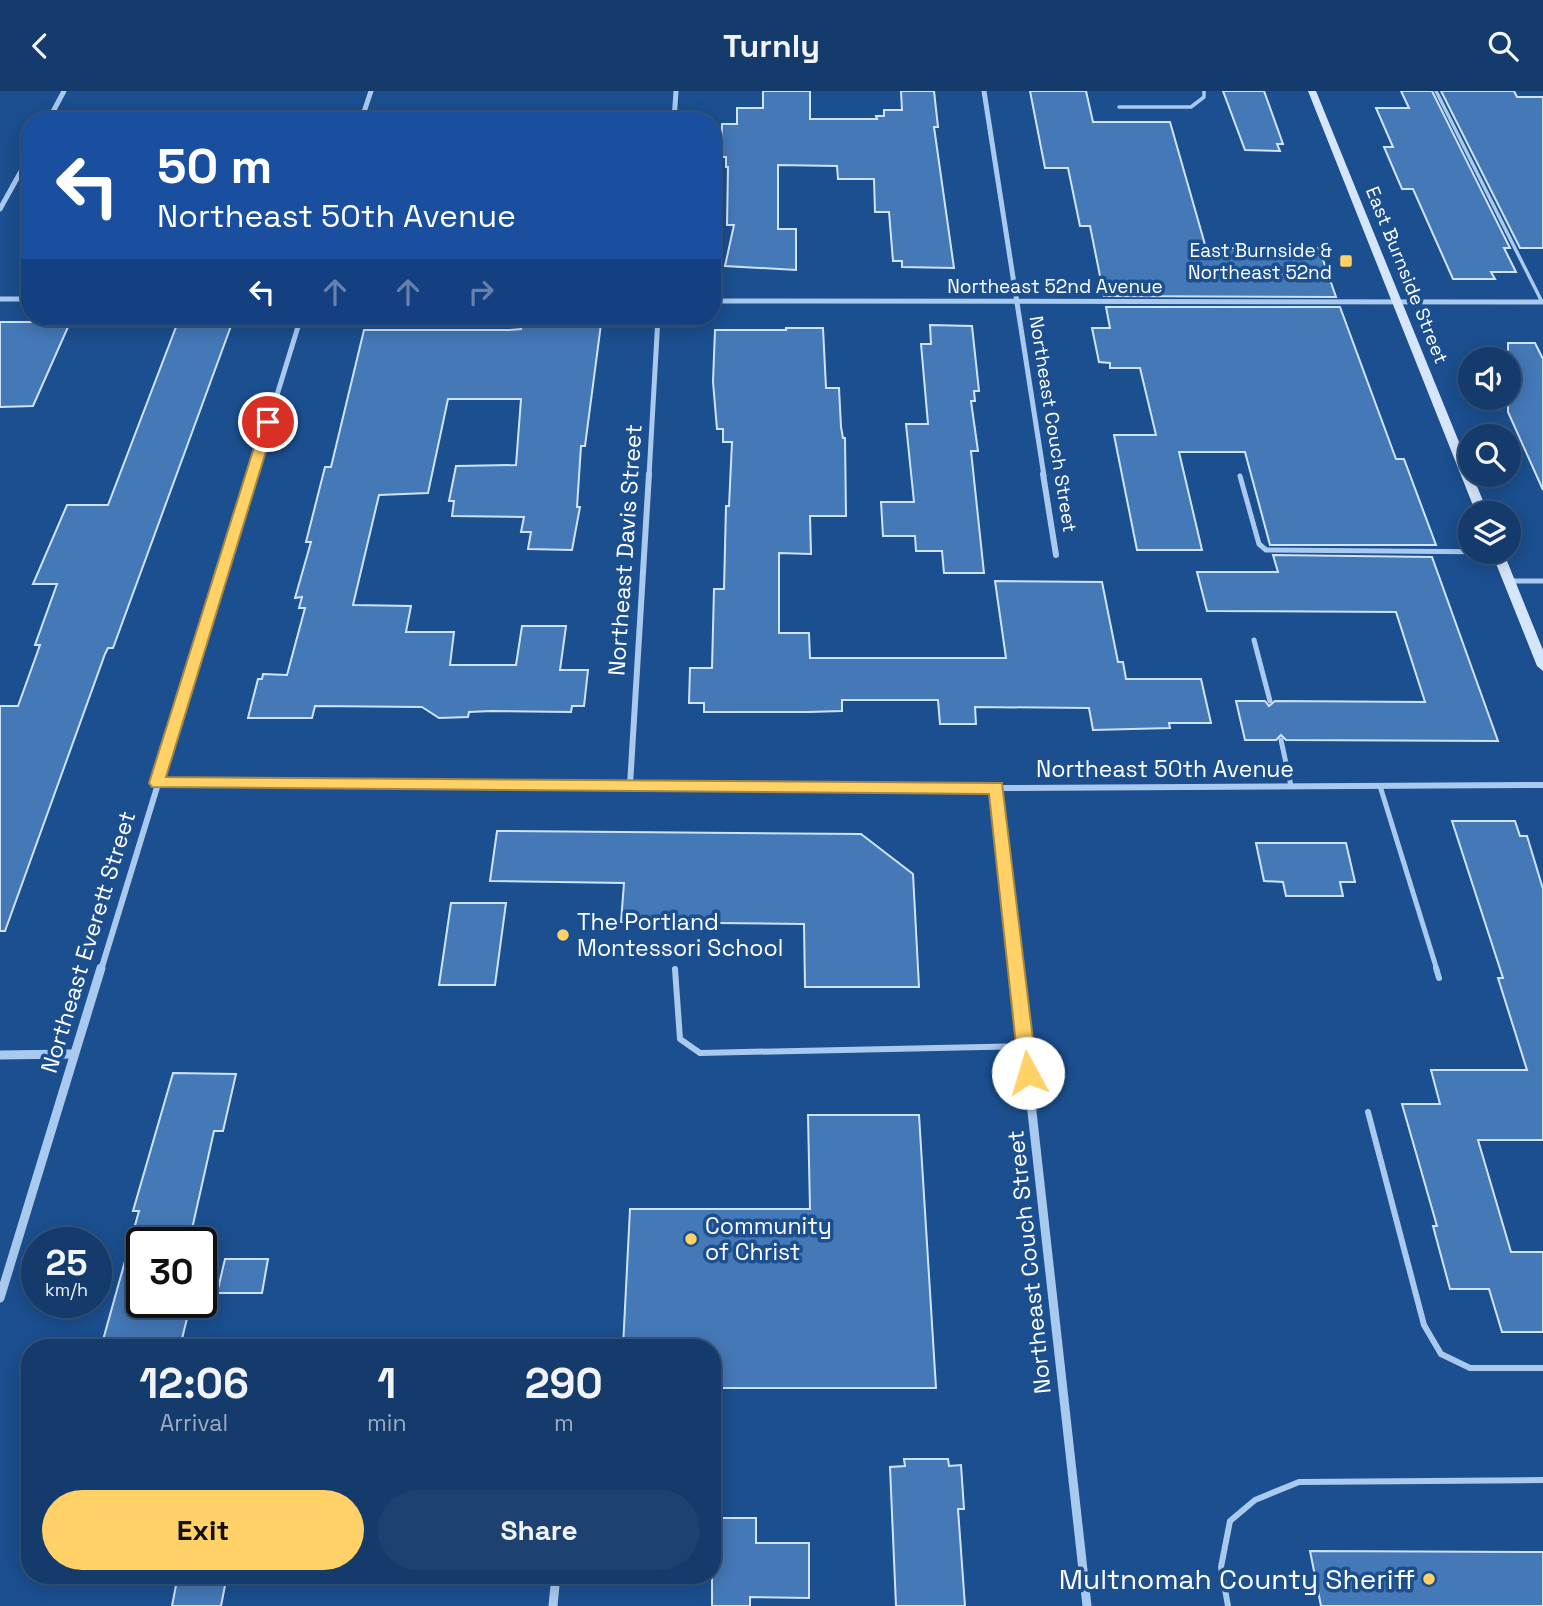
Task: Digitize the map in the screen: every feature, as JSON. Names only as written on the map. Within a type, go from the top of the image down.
[{"type":"main road","name":"East Burnside Street","points":[[1312,91],[1477,501]]},
{"type":"main road","points":[[1502,564],[1543,666]]},
{"type":"street","points":[[53,112],[64,91]]},
{"type":"street","points":[[364,112],[371,91]]},
{"type":"street","points":[[675,112],[676,91]]},
{"type":"street","name":"Northeast Couch Street","points":[[984,91],[1056,555]]},
{"type":"street","points":[[0,209],[21,171]]},
{"type":"street","points":[[0,299],[21,299]]},
{"type":"street","name":"Northeast 52nd Avenue","points":[[721,301],[1542,302]]},
{"type":"street","name":"Northeast Everett Street","points":[[0,1298],[298,326]]},
{"type":"street","name":"Northeast Davis Street","points":[[630,785],[658,326]]},
{"type":"street","name":"Northeast 50th Avenue","points":[[157,783],[996,788],[1543,785]]},
{"type":"street","name":"Northeast Couch Street","points":[[996,788],[1087,1606]]},
{"type":"street","points":[[0,1055],[73,1054]]},
{"type":"street","points":[[553,1606],[555,1584]]},
{"type":"lane","points":[[1119,107],[1191,107],[1204,97],[1204,91]]},
{"type":"lane","points":[[1436,91],[1542,302]]},
{"type":"lane","points":[[1240,476],[1259,544],[1266,550],[1458,552]]},
{"type":"lane","points":[[1509,581],[1543,580]]},
{"type":"lane","points":[[1254,639],[1270,701]]},
{"type":"lane","points":[[1280,740],[1291,786]]},
{"type":"lane","points":[[1380,786],[1439,978]]},
{"type":"lane","points":[[675,969],[680,1039],[700,1053],[1025,1045]]},
{"type":"lane","points":[[1368,1112],[1424,1325],[1441,1354],[1470,1368],[1543,1368]]},
{"type":"lane","points":[[1228,1606],[1221,1567],[1230,1521],[1255,1500],[1299,1482],[1543,1480]]},
{"type":"building","points":[[763,91],[810,91],[810,119],[877,119],[876,116],[884,116],[884,110],[902,110],[901,91],[934,91],[938,127],[934,127],[954,268],[902,267],[902,261],[893,261],[889,212],[875,212],[874,179],[838,179],[837,166],[778,165],[778,229],[796,229],[796,270],[725,266],[734,225],[727,225],[728,167],[726,157],[721,157],[722,124],[737,124],[737,108],[763,108]]},
{"type":"building","points":[[1030,91],[1086,91],[1093,122],[1170,122],[1206,248],[1319,248],[1336,297],[1104,296],[1090,226],[1080,226],[1068,168],[1045,168]]},
{"type":"building","points":[[1223,91],[1264,91],[1283,144],[1277,144],[1280,151],[1245,150]]},
{"type":"building","points":[[1401,91],[1432,91],[1510,248],[1504,248],[1516,272],[1491,272],[1495,279],[1453,279],[1413,189],[1402,189],[1384,147],[1393,147],[1376,108],[1409,108]]},
{"type":"building","points":[[1441,91],[1514,91],[1517,97],[1543,97],[1543,248],[1520,248]]},
{"type":"building","points":[[1106,307],[1340,307],[1396,459],[1404,459],[1436,545],[1270,545],[1245,452],[1179,452],[1202,550],[1137,550],[1114,435],[1156,435],[1140,368],[1110,368],[1110,363],[1099,362],[1092,328],[1110,328]]},
{"type":"building","points":[[0,322],[21,322],[21,326],[68,327],[33,406],[0,407]]},
{"type":"building","points":[[930,325],[972,326],[979,391],[974,391],[975,401],[971,401],[978,451],[971,451],[984,573],[944,573],[942,551],[916,551],[915,536],[883,536],[881,502],[914,502],[906,424],[928,424],[921,344],[931,344]]},
{"type":"building","points":[[231,326],[113,648],[108,648],[105,654],[5,931],[0,931],[0,706],[18,706],[40,645],[35,645],[57,584],[33,584],[67,505],[108,505],[176,327]]},
{"type":"building","points":[[522,326],[601,326],[585,446],[581,446],[577,507],[580,507],[572,550],[528,549],[531,532],[521,532],[524,517],[452,516],[454,501],[449,501],[456,466],[516,465],[521,399],[448,399],[428,493],[379,495],[353,605],[411,606],[406,632],[454,632],[450,665],[516,665],[522,626],[566,626],[560,670],[588,670],[584,706],[572,706],[571,712],[469,712],[468,717],[439,718],[422,707],[315,706],[312,718],[248,718],[258,679],[262,679],[263,674],[287,675],[305,608],[299,608],[302,597],[295,598],[311,542],[306,542],[325,467],[331,467],[364,330],[521,329]]},
{"type":"building","points":[[823,328],[826,388],[839,388],[841,427],[845,438],[846,516],[810,516],[811,554],[779,553],[779,633],[809,633],[810,658],[1006,658],[995,581],[1102,582],[1118,662],[1123,662],[1126,679],[1201,679],[1211,723],[1169,723],[1170,728],[1093,730],[1089,708],[975,707],[976,724],[940,724],[938,700],[842,700],[842,711],[808,712],[704,712],[704,703],[689,703],[690,668],[712,668],[714,589],[724,589],[726,506],[729,506],[732,442],[723,442],[723,429],[717,429],[713,382],[715,330]]},
{"type":"building","points":[[1508,343],[1535,343],[1543,359],[1543,490],[1521,441],[1521,424],[1513,424],[1508,412],[1521,410],[1521,347],[1508,347]]},
{"type":"building","points":[[1273,555],[1432,557],[1498,741],[1286,740],[1281,735],[1276,740],[1245,740],[1236,701],[1265,701],[1269,706],[1275,701],[1425,702],[1396,612],[1207,611],[1197,572],[1278,572]]},
{"type":"building","points":[[1452,821],[1515,821],[1520,836],[1527,836],[1543,889],[1543,1140],[1478,1140],[1511,1252],[1543,1252],[1543,1332],[1502,1332],[1489,1289],[1450,1289],[1433,1226],[1437,1226],[1402,1104],[1440,1104],[1431,1070],[1527,1070],[1498,978],[1503,978]]},
{"type":"building","points":[[497,831],[861,834],[913,874],[919,987],[805,987],[804,924],[621,922],[624,883],[490,881]]},
{"type":"building","points":[[1256,843],[1346,843],[1355,882],[1340,882],[1343,896],[1286,896],[1283,882],[1264,881]]},
{"type":"building","points":[[451,903],[506,903],[495,985],[439,985]]},
{"type":"building","points":[[173,1073],[236,1074],[223,1131],[214,1131],[192,1227],[135,1227],[139,1211],[133,1211]]},
{"type":"building","name":"Community of Christ","points":[[808,1115],[919,1115],[936,1388],[721,1388],[721,1339],[623,1339],[630,1209],[810,1209]]},
{"type":"building","points":[[126,1258],[126,1318],[187,1318],[182,1339],[103,1339],[109,1318],[112,1318],[112,1308]]},
{"type":"building","points":[[225,1259],[268,1259],[262,1293],[217,1293]]},
{"type":"building","points":[[904,1459],[948,1459],[949,1466],[961,1465],[964,1509],[958,1509],[965,1606],[896,1606],[890,1467],[905,1466]]},
{"type":"building","points":[[721,1518],[756,1518],[756,1543],[809,1543],[809,1598],[750,1597],[750,1606],[712,1606],[712,1584],[721,1584]]},
{"type":"building","name":"Multnomah County Sheriff","points":[[1310,1551],[1543,1552],[1543,1606],[1321,1606]]},
{"type":"building","points":[[176,1584],[225,1584],[221,1606],[172,1606]]},
{"type":"place","name":"East Burnside & Northeast 52nd","points":[[1346,261]]},
{"type":"place","name":"The Portland Montessori School","points":[[563,935]]},
{"type":"place","name":"Community of Christ","points":[[691,1239]]},
{"type":"place","name":"Multnomah County Sheriff","points":[[1429,1579]]},
{"type":"route","points":[[268,422],[157,783],[996,788],[1028,1073]]}]
